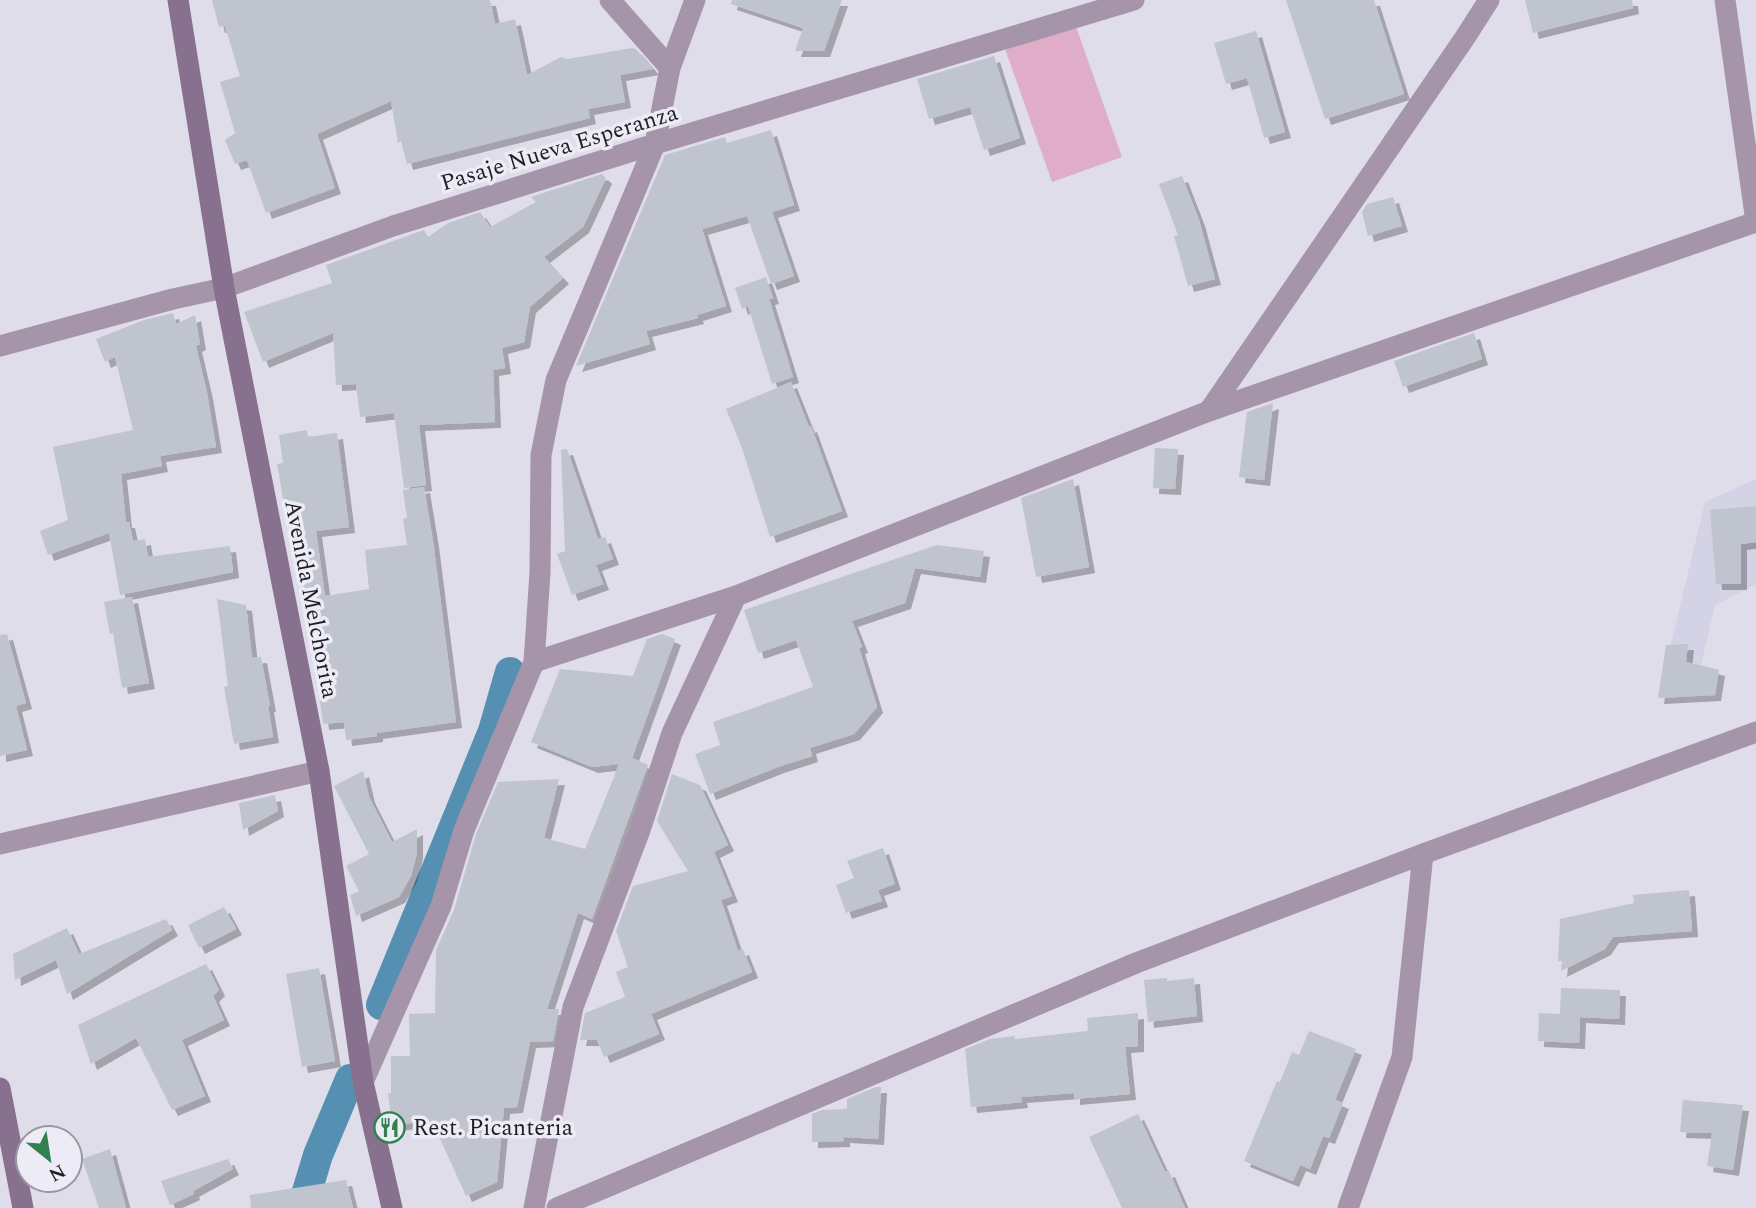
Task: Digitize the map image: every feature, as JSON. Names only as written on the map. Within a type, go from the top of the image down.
[{"type":"main road","name":"Avenida Melchorita","points":[[178,0],[224,288],[319,771],[363,1082],[392,1208]]},
{"type":"main road","points":[[0,1088],[23,1208]]},
{"type":"street","points":[[610,0],[670,68]]},
{"type":"street","points":[[363,1082],[440,905],[464,830],[534,662],[540,573],[541,455],[556,380],[655,144],[670,68],[695,0]]},
{"type":"street","name":"Pasaje Nueva Esperanza","points":[[0,346],[173,299],[224,288],[393,226],[1134,0]]},
{"type":"street","points":[[1209,411],[1489,0]]},
{"type":"street","points":[[534,662],[736,596],[1209,411],[1756,222],[1725,0]]},
{"type":"street","points":[[534,1208],[573,1007],[672,733],[736,596]]},
{"type":"street","points":[[557,1208],[1136,963],[1755,729]]},
{"type":"street","points":[[0,844],[319,771]]},
{"type":"street","points":[[1348,1208],[1402,1056],[1423,854]]},
{"type":"shaded area","points":[[1073,18],[1122,157],[1052,182],[1003,43]]},
{"type":"shaded area","points":[[1756,479],[1756,584],[1715,605],[1701,665],[1719,670],[1715,695],[1658,698],[1705,502]]},
{"type":"building","points":[[212,0],[490,0],[495,24],[515,19],[527,75],[561,57],[568,59],[632,48],[636,49],[653,69],[620,75],[625,102],[588,109],[590,118],[407,164],[401,141],[398,143],[391,101],[317,134],[335,188],[266,213],[247,160],[235,164],[225,140],[235,133],[220,82],[240,76],[225,26],[219,27]]},
{"type":"building","points":[[732,0],[842,0],[824,51],[795,51],[803,28],[731,4]]},
{"type":"building","points":[[1286,0],[1374,0],[1404,94],[1325,119]]},
{"type":"building","points":[[1525,0],[1632,0],[1633,8],[1533,33]]},
{"type":"building","points":[[1256,31],[1285,132],[1264,138],[1247,78],[1226,84],[1214,43]]},
{"type":"building","points":[[994,56],[1020,138],[984,150],[970,107],[929,119],[917,79]]},
{"type":"building","points":[[771,130],[794,205],[772,212],[794,276],[771,284],[747,216],[702,229],[726,306],[697,315],[698,318],[646,331],[650,344],[576,366],[665,155],[725,137],[727,143]]},
{"type":"building","points":[[602,174],[606,178],[583,227],[544,257],[563,278],[530,307],[524,342],[502,348],[505,368],[493,370],[495,422],[419,425],[426,485],[404,488],[394,413],[360,417],[356,384],[336,385],[333,333],[263,362],[244,312],[332,283],[326,265],[424,230],[428,237],[448,223],[480,212],[490,227],[536,202],[531,197]]},
{"type":"building","points":[[1182,176],[1199,220],[1215,279],[1188,286],[1174,236],[1178,235],[1159,184]]},
{"type":"building","points":[[1393,197],[1402,226],[1368,236],[1362,212],[1367,204]]},
{"type":"building","points":[[766,277],[773,298],[769,299],[793,377],[772,384],[748,306],[742,309],[735,288]]},
{"type":"building","points":[[173,313],[176,324],[195,315],[200,344],[196,346],[216,447],[160,456],[162,466],[121,474],[126,522],[129,522],[133,541],[145,539],[148,557],[230,546],[233,572],[120,595],[109,533],[48,555],[40,531],[68,520],[53,447],[133,430],[115,357],[105,362],[96,339],[144,320]]},
{"type":"building","points":[[1474,333],[1482,359],[1403,387],[1394,361]]},
{"type":"building","points":[[791,382],[809,427],[811,426],[842,511],[770,537],[742,448],[726,409]]},
{"type":"building","points":[[1273,403],[1264,480],[1239,477],[1247,412]]},
{"type":"building","points":[[307,430],[308,437],[337,433],[349,527],[316,531],[325,596],[369,589],[365,550],[407,545],[403,519],[407,518],[403,490],[424,487],[456,722],[346,740],[344,722],[323,724],[292,522],[287,522],[277,464],[283,463],[279,435]]},
{"type":"building","points":[[1155,448],[1178,449],[1175,489],[1153,488]]},
{"type":"building","points":[[567,449],[598,539],[605,537],[613,559],[596,565],[603,584],[572,595],[557,554],[565,551],[561,450]]},
{"type":"building","points":[[1073,479],[1089,567],[1036,577],[1021,498]]},
{"type":"building","points":[[1756,506],[1756,542],[1741,544],[1741,584],[1716,584],[1710,510]]},
{"type":"building","points":[[937,545],[984,551],[980,577],[915,568],[905,603],[852,621],[862,647],[859,648],[877,707],[854,734],[810,748],[812,756],[710,794],[695,754],[720,745],[713,722],[813,687],[796,640],[758,653],[744,610]]},
{"type":"building","points":[[132,597],[149,683],[122,688],[113,633],[110,634],[104,602]]},
{"type":"building","points":[[217,599],[246,605],[252,658],[261,657],[273,737],[234,744],[224,687],[228,686]]},
{"type":"building","points":[[7,634],[26,703],[16,706],[27,750],[0,756],[0,635]]},
{"type":"building","points":[[662,634],[675,639],[632,758],[648,765],[592,919],[578,913],[547,1009],[559,1009],[553,1041],[530,1042],[517,1107],[504,1108],[497,1182],[466,1196],[432,1121],[392,1125],[388,1093],[391,1093],[391,1056],[410,1056],[409,1014],[435,1013],[436,950],[454,910],[476,834],[498,782],[559,779],[544,838],[585,849],[619,764],[592,767],[531,742],[560,669],[633,676],[647,639]]},
{"type":"building","points":[[1688,644],[1686,662],[1719,670],[1715,695],[1658,698],[1666,645]]},
{"type":"building","points":[[363,771],[369,797],[392,842],[417,829],[417,853],[411,876],[399,897],[356,916],[350,895],[359,891],[346,866],[369,854],[334,786]]},
{"type":"building","points":[[672,774],[700,785],[728,845],[714,852],[732,896],[721,900],[738,951],[743,949],[752,972],[651,1014],[659,1034],[604,1057],[597,1040],[580,1040],[585,1013],[625,997],[616,972],[628,967],[616,931],[633,886],[688,871],[657,821]]},
{"type":"building","points":[[275,795],[278,811],[243,830],[239,803]]},
{"type":"building","points":[[883,848],[895,884],[878,890],[882,901],[846,913],[836,885],[854,878],[847,861]]},
{"type":"building","points":[[1689,890],[1692,931],[1613,937],[1605,949],[1561,971],[1562,961],[1558,961],[1560,919],[1634,903],[1633,895]]},
{"type":"building","points":[[224,907],[236,929],[199,948],[188,925]]},
{"type":"building","points":[[166,919],[172,930],[67,994],[56,960],[15,980],[13,954],[67,928],[79,954]]},
{"type":"building","points":[[206,964],[219,990],[213,996],[224,1020],[182,1040],[205,1096],[172,1110],[136,1038],[91,1064],[78,1025]]},
{"type":"building","points":[[319,968],[335,1061],[302,1067],[286,974]]},
{"type":"building","points":[[1167,978],[1167,981],[1194,978],[1197,1016],[1148,1022],[1144,980]]},
{"type":"building","points":[[1561,988],[1620,990],[1619,1019],[1580,1017],[1579,1043],[1538,1041],[1539,1013],[1560,1014]]},
{"type":"building","points":[[1138,1013],[1138,1046],[1125,1047],[1130,1094],[1074,1099],[1074,1093],[1021,1097],[1022,1102],[971,1107],[965,1049],[990,1039],[1088,1031],[1087,1018]]},
{"type":"building","points":[[1309,1031],[1356,1049],[1335,1100],[1343,1103],[1329,1138],[1323,1136],[1310,1169],[1300,1165],[1293,1181],[1244,1161],[1277,1081],[1280,1082],[1292,1052],[1299,1055]]},
{"type":"building","points":[[881,1087],[878,1139],[844,1137],[844,1141],[812,1142],[812,1114],[822,1110],[847,1109],[847,1099]]},
{"type":"building","points":[[1683,1100],[1743,1105],[1733,1170],[1707,1166],[1712,1133],[1680,1132]]},
{"type":"building","points":[[1138,1114],[1165,1172],[1169,1171],[1185,1208],[1122,1208],[1089,1137]]},
{"type":"building","points":[[110,1149],[126,1208],[99,1208],[84,1158]]},
{"type":"building","points":[[228,1159],[233,1169],[193,1191],[194,1194],[170,1205],[161,1181]]},
{"type":"building","points":[[346,1180],[353,1208],[251,1208],[250,1195]]},
{"type":"waterway","points":[[381,1005],[493,731],[510,672]]},
{"type":"waterway","points":[[302,1208],[318,1155],[350,1079]]},
{"type":"place","name":"Rest. Picanteria","points":[[390,1127]]}]
